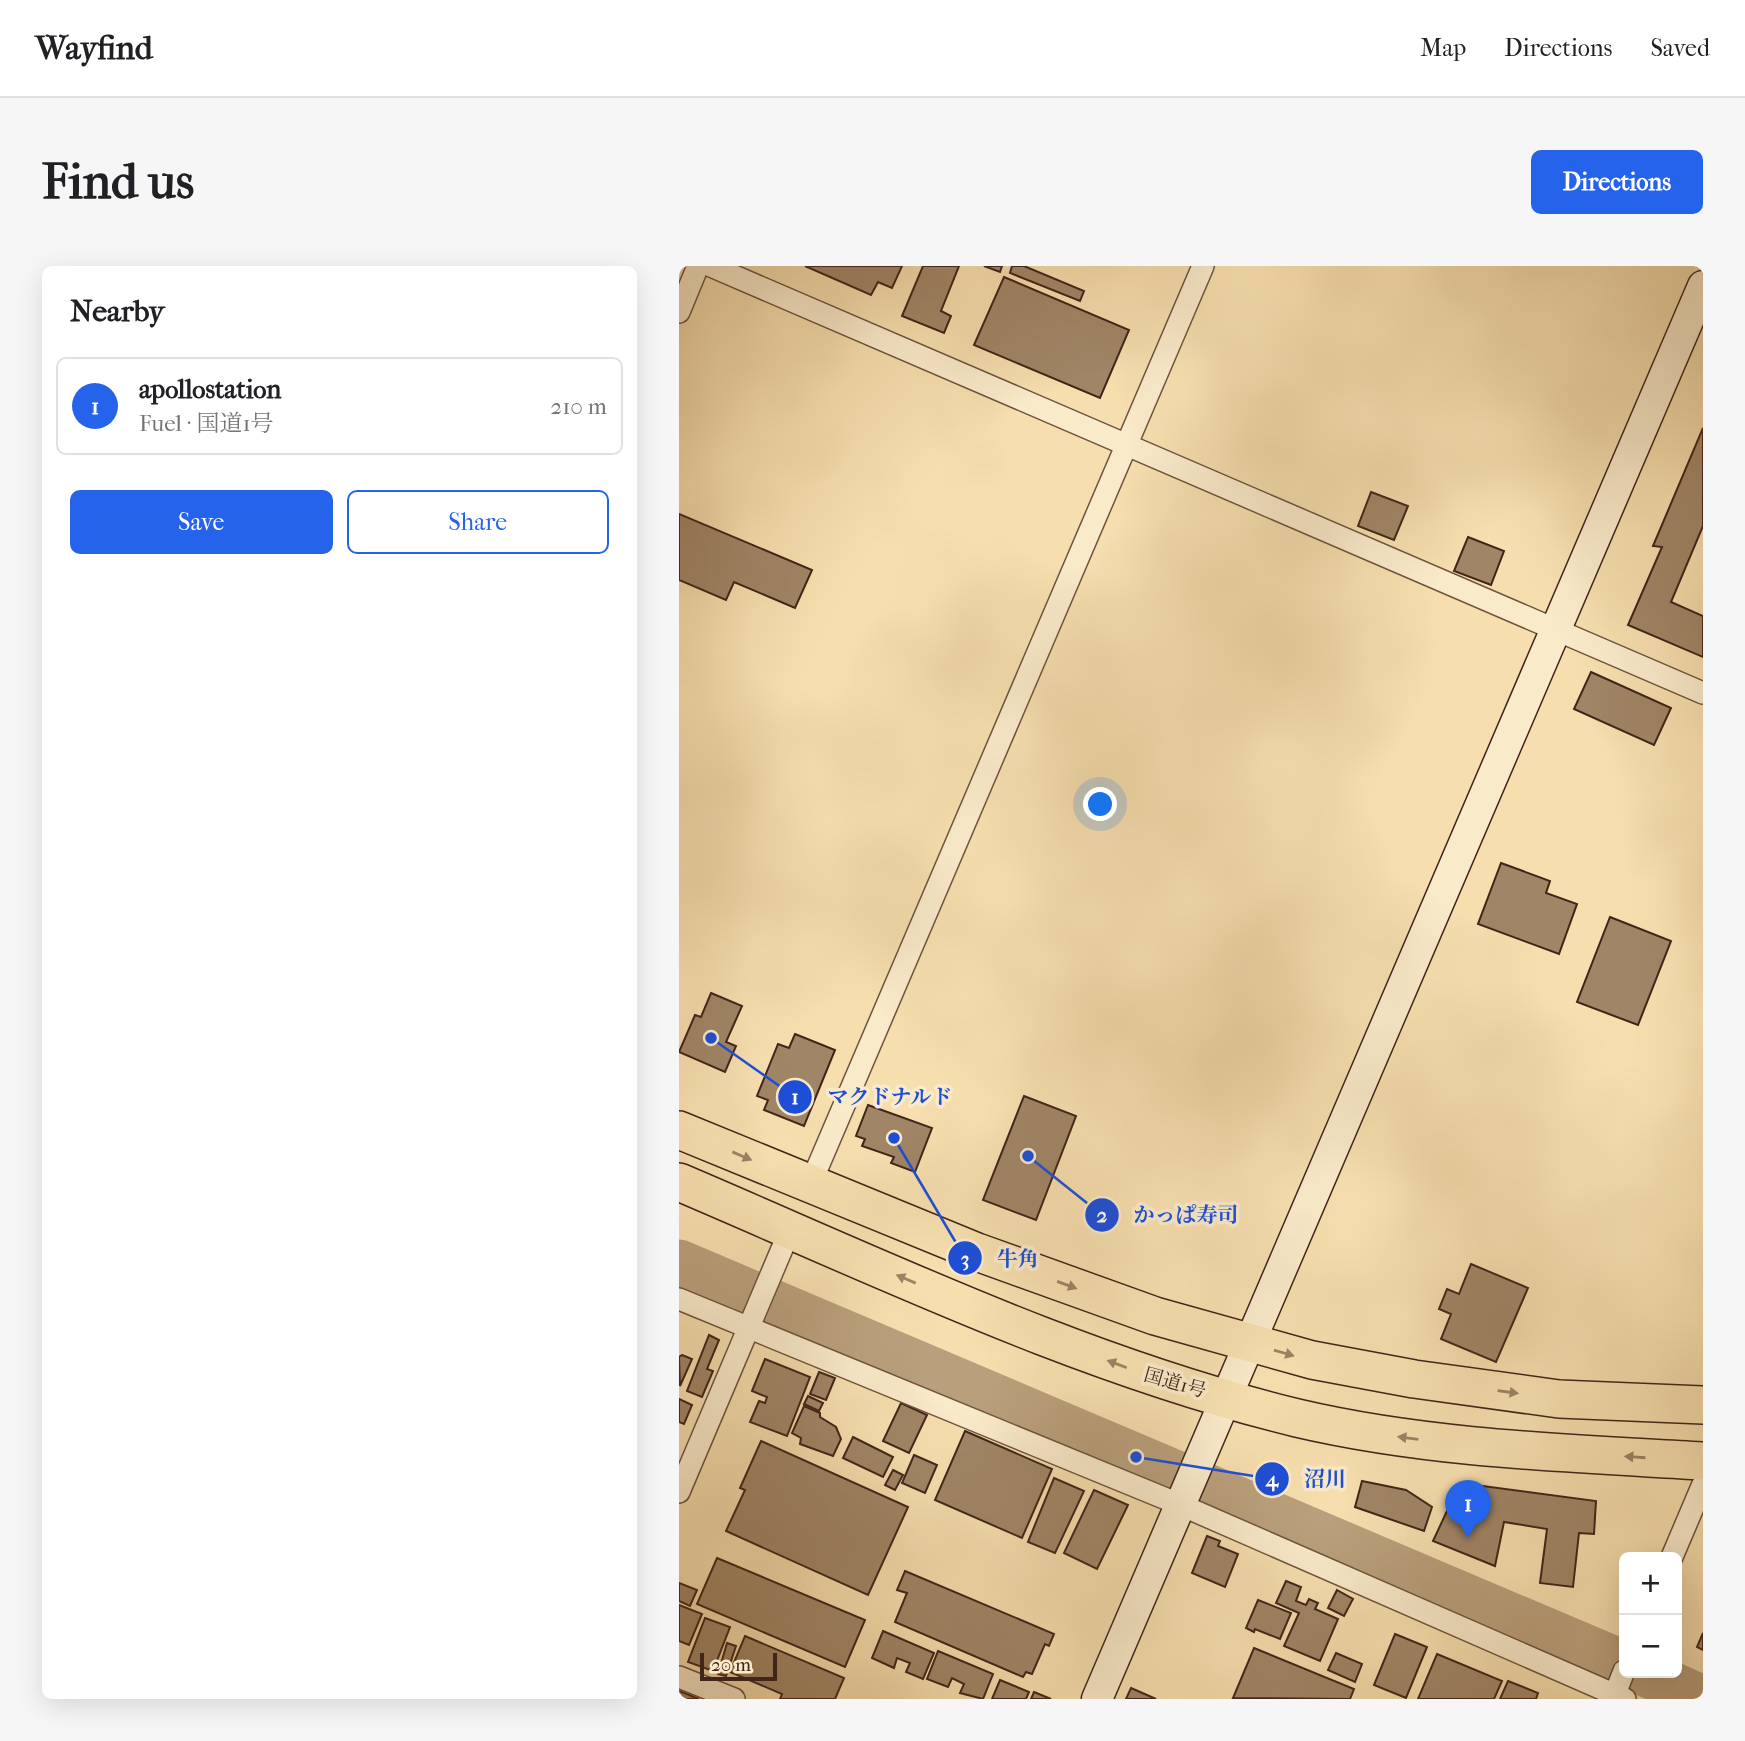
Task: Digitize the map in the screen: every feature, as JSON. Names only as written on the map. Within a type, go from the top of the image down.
[{"type":"highway","points":[[679,1130],[977,1252],[1142,1312],[1249,1343],[1313,1360],[1414,1379],[1559,1399],[1703,1405]]},
{"type":"highway","name":"国道1号","points":[[679,1182],[956,1300],[1137,1372],[1297,1418],[1401,1437],[1543,1452],[1703,1461]]},
{"type":"street","points":[[679,313],[698,266]]},
{"type":"street","points":[[711,266],[1703,693]]},
{"type":"street","points":[[810,1185],[1203,266]]},
{"type":"street","points":[[1097,1699],[1703,286]]},
{"type":"street","points":[[679,1492],[790,1230]]},
{"type":"street","points":[[679,1299],[750,1324],[1183,1499],[1617,1698],[1622,1678]]},
{"type":"street","points":[[1674,1552],[1703,1484]]},
{"type":"street","points":[[679,1677],[734,1699]]},
{"type":"building","points":[[805,266],[902,266],[892,288],[878,282],[871,295]]},
{"type":"building","points":[[923,266],[959,266],[941,311],[951,316],[944,333],[902,316]]},
{"type":"building","points":[[984,266],[1002,266],[1000,272]]},
{"type":"building","points":[[1012,266],[1024,266],[1084,291],[1080,301],[1010,273]]},
{"type":"building","points":[[1004,277],[1129,330],[1100,398],[974,345]]},
{"type":"building","points":[[1703,428],[1703,526],[1671,602],[1703,616],[1703,657],[1628,625],[1662,547],[1653,546]]},
{"type":"building","points":[[1371,492],[1408,506],[1394,540],[1358,526]]},
{"type":"building","points":[[679,514],[812,570],[795,608],[734,582],[726,600],[679,580]]},
{"type":"building","points":[[1468,537],[1504,551],[1491,585],[1454,571]]},
{"type":"building","points":[[1591,672],[1671,708],[1654,745],[1574,709]]},
{"type":"building","points":[[1501,863],[1550,881],[1546,893],[1577,904],[1559,954],[1478,924]]},
{"type":"building","points":[[1610,917],[1671,941],[1638,1025],[1577,1002]]},
{"type":"building","points":[[711,993],[742,1006],[726,1042],[736,1046],[725,1072],[679,1052],[695,1015],[701,1017]]},
{"type":"building","points":[[795,1034],[835,1050],[804,1126],[764,1110],[768,1100],[757,1096],[778,1044],[789,1048]]},
{"type":"building","points":[[1024,1096],[1076,1116],[1036,1220],[983,1200]]},
{"type":"building","points":[[868,1105],[932,1128],[915,1172],[891,1163],[894,1157],[862,1146],[865,1139],[856,1136]]},
{"type":"building","points":[[1471,1264],[1528,1288],[1496,1362],[1441,1339],[1451,1314],[1439,1309],[1447,1289],[1459,1294]]},
{"type":"building","points":[[709,1335],[719,1340],[707,1369],[713,1371],[702,1397],[687,1391]]},
{"type":"building","points":[[682,1355],[692,1359],[680,1386],[679,1357]]},
{"type":"building","points":[[765,1359],[810,1377],[787,1436],[750,1422],[759,1401],[765,1403],[767,1397],[752,1391]]},
{"type":"building","points":[[819,1372],[835,1378],[826,1400],[810,1394]]},
{"type":"building","points":[[808,1396],[823,1403],[819,1411],[804,1404]]},
{"type":"building","points":[[679,1399],[692,1405],[684,1424],[679,1422]]},
{"type":"building","points":[[901,1403],[927,1415],[909,1453],[883,1441]]},
{"type":"building","points":[[804,1406],[820,1413],[820,1417],[836,1427],[841,1439],[833,1456],[800,1444],[801,1438],[792,1433]]},
{"type":"building","points":[[965,1431],[1052,1469],[1022,1538],[935,1500]]},
{"type":"building","points":[[853,1437],[893,1457],[883,1477],[843,1458]]},
{"type":"building","points":[[761,1441],[908,1507],[868,1595],[726,1531],[745,1490],[740,1488]]},
{"type":"building","points":[[914,1455],[937,1465],[925,1493],[902,1483]]},
{"type":"building","points":[[893,1470],[903,1475],[895,1490],[885,1485]]},
{"type":"building","points":[[1054,1478],[1084,1491],[1055,1553],[1028,1542]]},
{"type":"building","points":[[1362,1481],[1406,1490],[1432,1507],[1424,1531],[1355,1507]]},
{"type":"building","points":[[1460,1483],[1596,1501],[1594,1534],[1579,1533],[1573,1587],[1540,1583],[1547,1529],[1504,1522],[1495,1566],[1433,1541]]},
{"type":"building","points":[[1094,1490],[1128,1505],[1097,1569],[1064,1553]]},
{"type":"building","points":[[1207,1536],[1220,1541],[1218,1546],[1238,1554],[1225,1587],[1192,1573]]},
{"type":"building","points":[[717,1558],[865,1620],[845,1667],[697,1604]]},
{"type":"building","points":[[905,1571],[1054,1634],[1049,1646],[1045,1644],[1032,1674],[1026,1672],[1023,1677],[895,1622],[907,1593],[897,1590]]},
{"type":"building","points":[[1286,1581],[1301,1587],[1296,1601],[1306,1605],[1309,1599],[1318,1603],[1315,1609],[1338,1619],[1320,1661],[1284,1646],[1299,1613],[1276,1603]]},
{"type":"building","points":[[679,1583],[697,1590],[690,1606],[679,1601]]},
{"type":"building","points":[[1337,1590],[1353,1599],[1344,1616],[1328,1608]]},
{"type":"building","points":[[1258,1600],[1291,1613],[1280,1639],[1246,1628]]},
{"type":"building","points":[[679,1605],[702,1614],[689,1645],[679,1641]]},
{"type":"building","points":[[705,1618],[730,1627],[713,1671],[688,1662]]},
{"type":"building","points":[[883,1631],[934,1653],[923,1679],[906,1672],[910,1663],[897,1658],[894,1668],[872,1658]]},
{"type":"building","points":[[1703,1633],[1703,1650],[1697,1647]]},
{"type":"building","points":[[1395,1634],[1427,1647],[1406,1698],[1374,1685]]},
{"type":"building","points":[[745,1636],[844,1678],[835,1699],[780,1699],[782,1694],[730,1672]]},
{"type":"building","points":[[727,1643],[736,1646],[726,1676],[718,1674]]},
{"type":"building","points":[[1254,1648],[1354,1689],[1350,1699],[1233,1698]]},
{"type":"building","points":[[938,1651],[993,1674],[983,1699],[960,1693],[964,1684],[952,1678],[948,1687],[927,1679]]},
{"type":"building","points":[[1336,1653],[1362,1664],[1355,1682],[1328,1670]]},
{"type":"building","points":[[1437,1654],[1502,1681],[1494,1699],[1418,1699]]},
{"type":"building","points":[[1000,1680],[1029,1692],[1026,1699],[992,1699]]},
{"type":"building","points":[[1508,1681],[1538,1693],[1536,1699],[1500,1699]]},
{"type":"building","points":[[1131,1688],[1156,1699],[1126,1699]]},
{"type":"building","points":[[679,1691],[699,1699],[679,1699]]},
{"type":"building","points":[[1034,1692],[1051,1699],[1031,1699]]},
{"type":"waterway","points":[[679,1263],[1619,1662]]},
{"type":"waterway","points":[[1656,1678],[1703,1699]]},
{"type":"place","name":"マクドナルド","points":[[711,1038]]},
{"type":"place","name":"牛角","points":[[894,1138]]},
{"type":"place","name":"かっぱ寿司","points":[[1028,1156]]},
{"type":"place","name":"沼川","points":[[1136,1457]]},
{"type":"place","name":"apollostation","points":[[1468,1538]]}]
